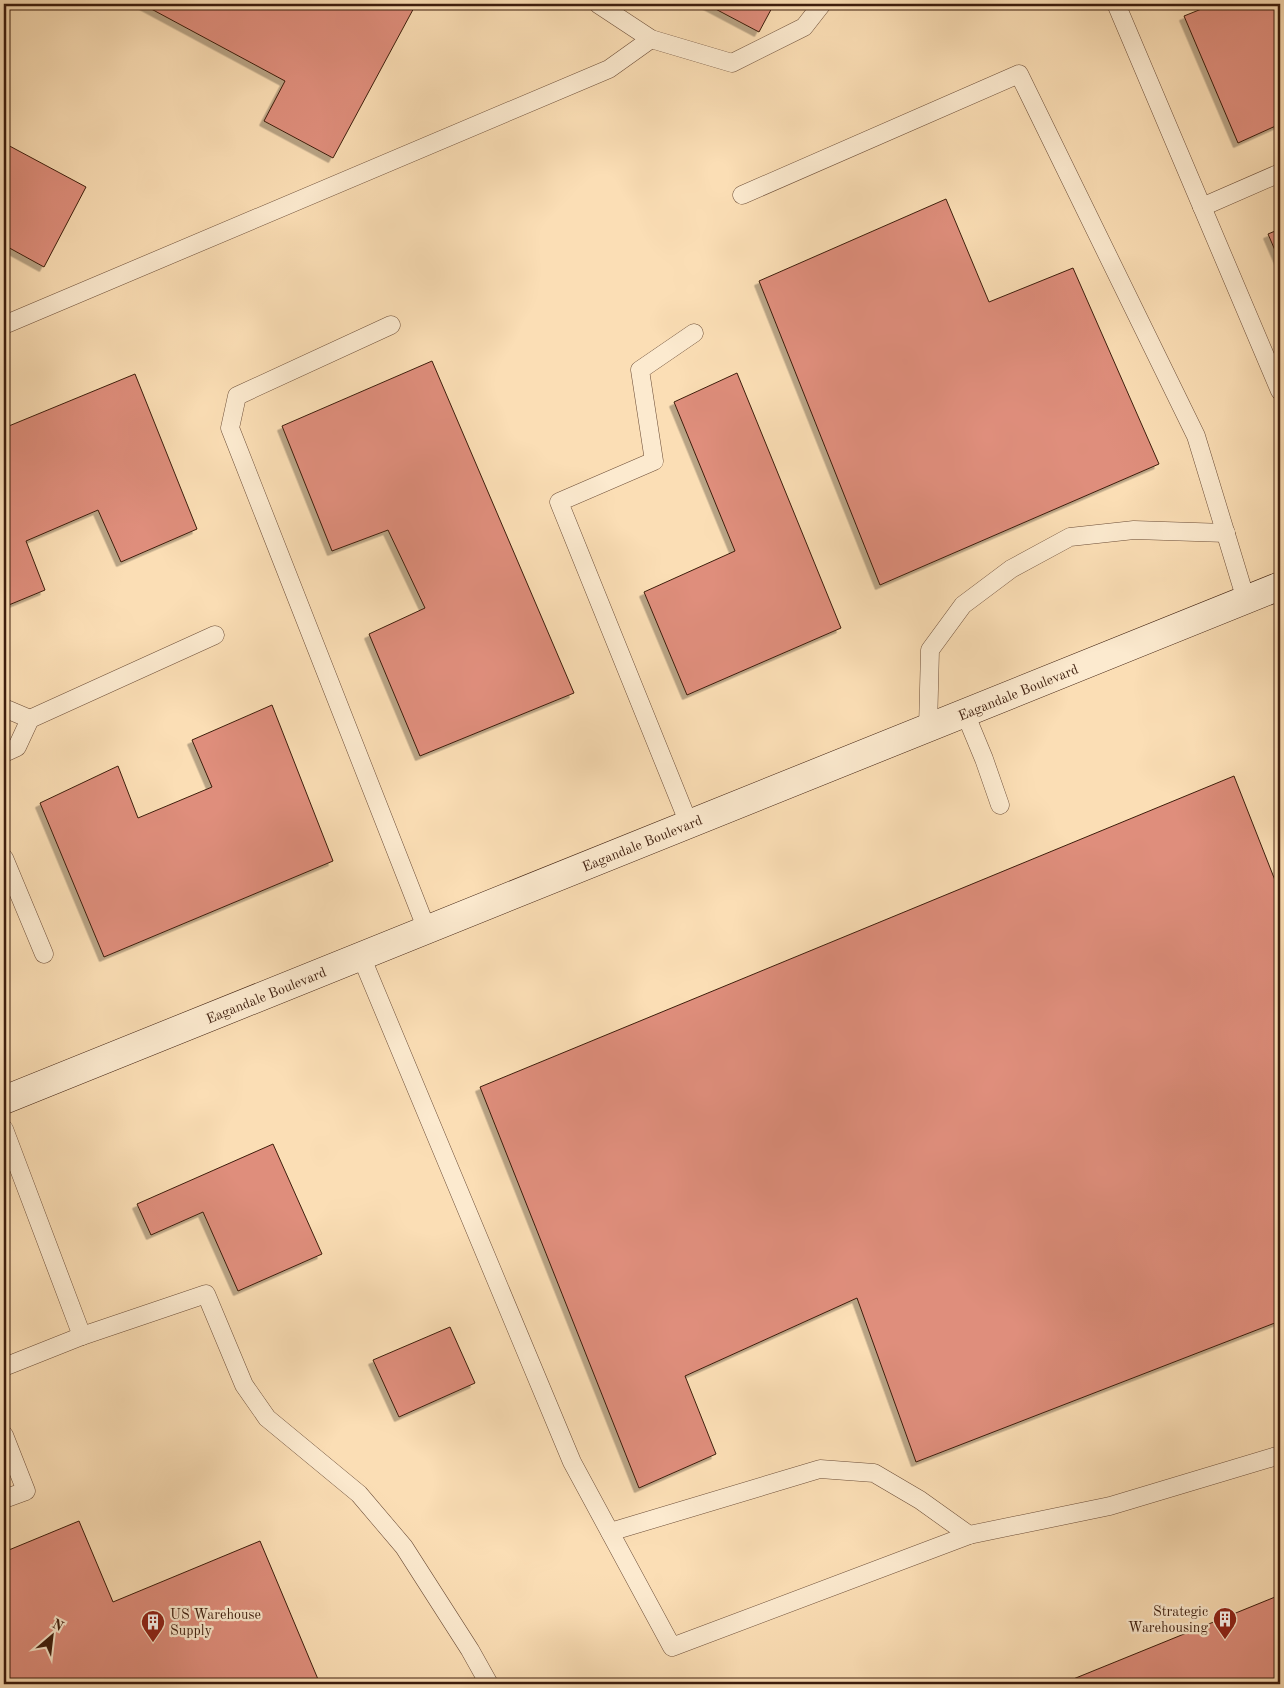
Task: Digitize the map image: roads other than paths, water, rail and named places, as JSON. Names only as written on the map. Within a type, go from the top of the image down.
[{"type":"street","name":"Eagandale Boulevard","points":[[4,1100],[1280,586]]},
{"type":"lane","points":[[598,4],[651,39],[732,63],[804,27],[822,4]]},
{"type":"lane","points":[[1120,4],[1117,6],[1280,391]]},
{"type":"lane","points":[[4,325],[609,69],[651,39]]},
{"type":"lane","points":[[742,195],[1019,74],[1196,436],[1246,600]]},
{"type":"lane","points":[[1202,207],[1280,173]]},
{"type":"lane","points":[[391,325],[237,396],[230,428],[426,930]]},
{"type":"lane","points":[[689,824],[559,502],[654,461],[640,370],[694,333]]},
{"type":"lane","points":[[928,728],[930,650],[963,605],[1011,569],[1070,537],[1134,530],[1226,533]]},
{"type":"lane","points":[[4,753],[17,747],[30,719],[215,636]]},
{"type":"lane","points":[[4,708],[30,719]]},
{"type":"lane","points":[[965,713],[1000,805]]},
{"type":"lane","points":[[4,858],[44,954]]},
{"type":"lane","points":[[361,956],[572,1462],[672,1647],[969,1535],[1110,1506],[1280,1455]]},
{"type":"lane","points":[[4,1129],[82,1336]]},
{"type":"lane","points":[[4,1367],[82,1336],[206,1294],[244,1385],[266,1418],[359,1494],[397,1540],[431,1589],[488,1684]]},
{"type":"lane","points":[[4,1435],[26,1491],[4,1500]]},
{"type":"lane","points":[[610,1532],[820,1470],[874,1473],[920,1500],[969,1535]]},
{"type":"place","name":"Strategic Warehousing","points":[[1225,1640]]},
{"type":"place","name":"US Warehouse Supply","points":[[153,1643]]}]
